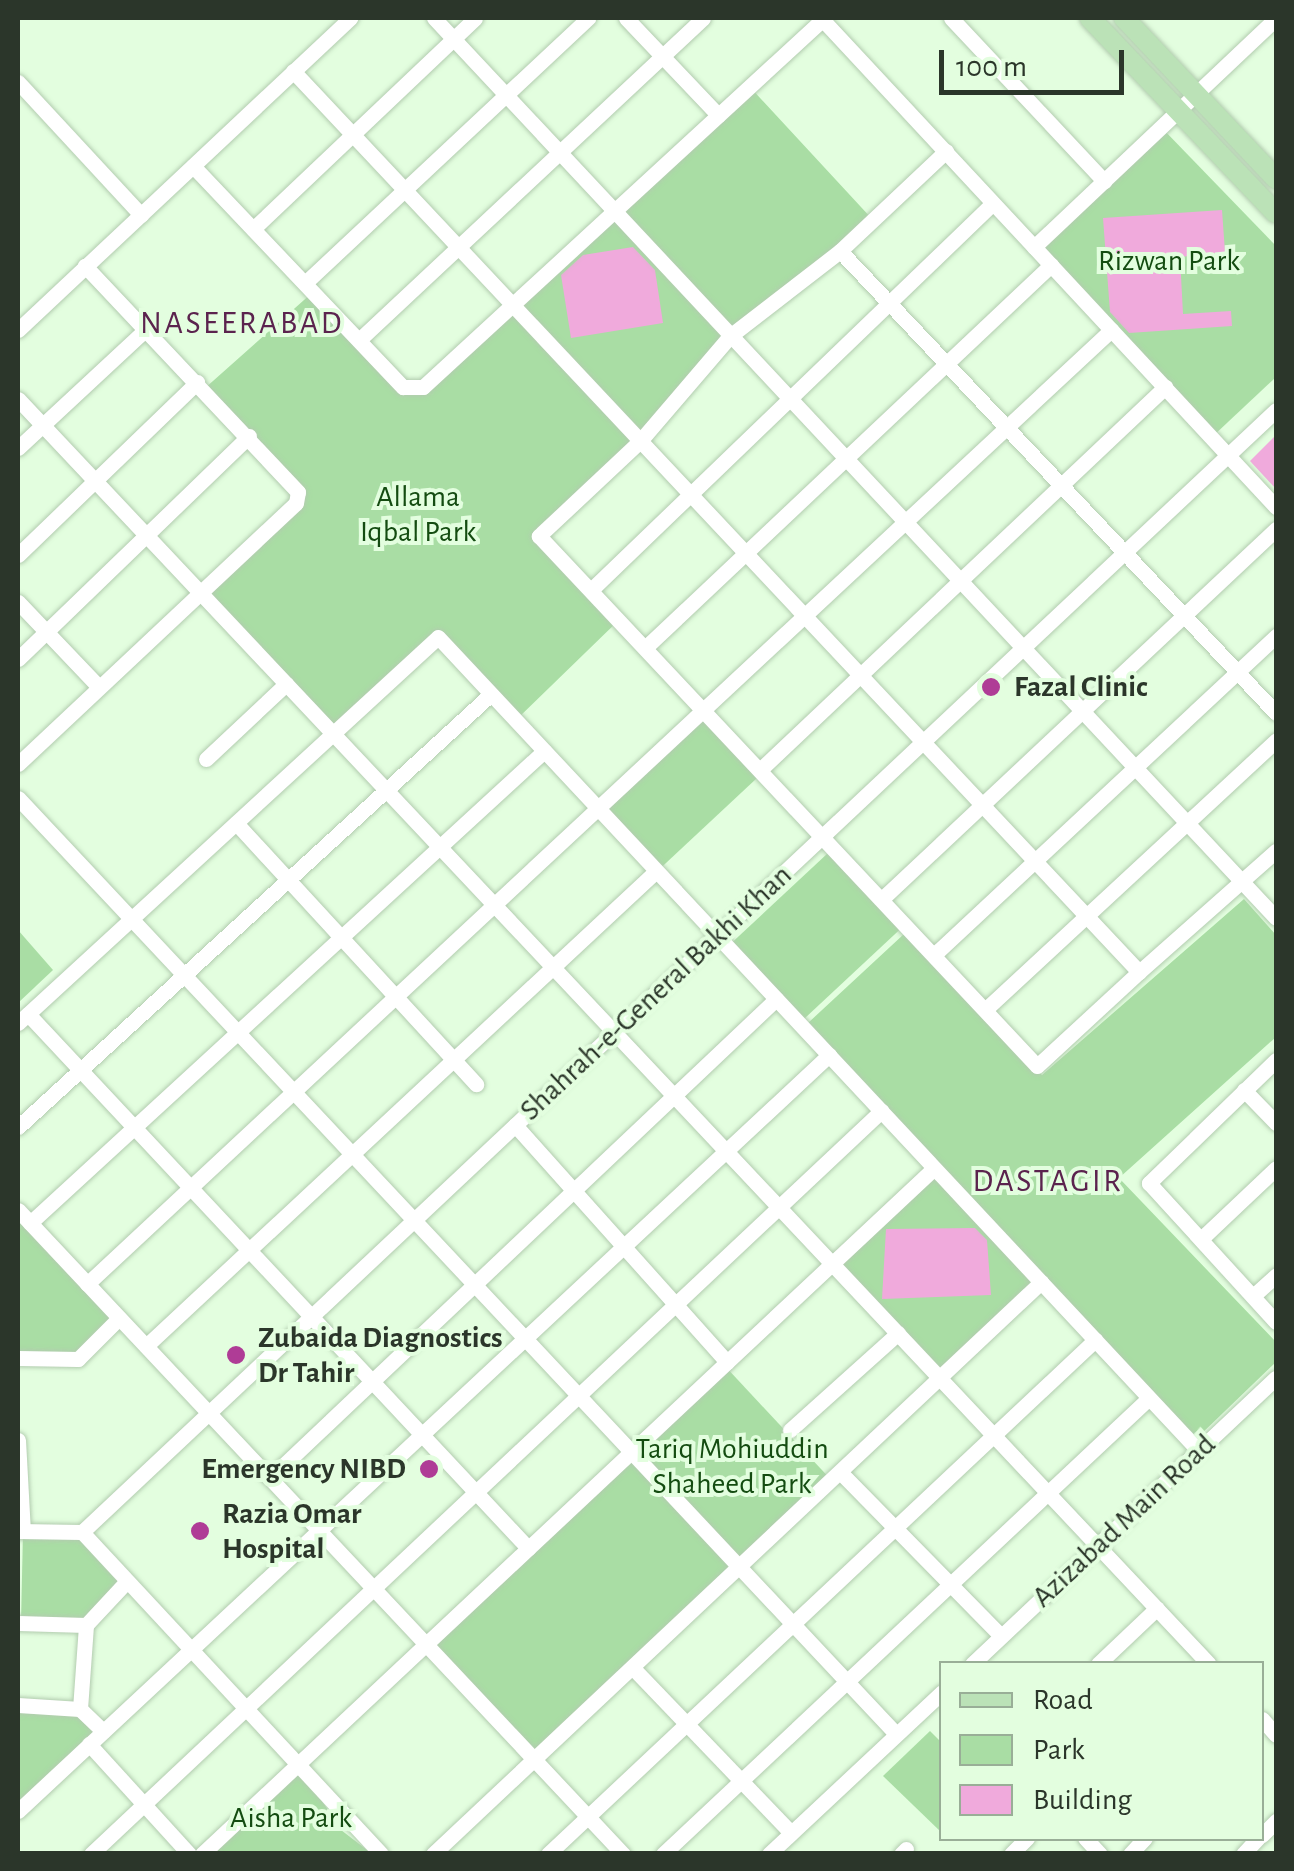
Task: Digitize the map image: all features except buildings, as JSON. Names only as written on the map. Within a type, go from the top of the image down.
[{"type":"main road","points":[[1090,18],[1276,214]]},
{"type":"main road","points":[[1124,18],[1276,178]]},
{"type":"street","points":[[18,330],[350,18]]},
{"type":"street","points":[[434,18],[1276,918]]},
{"type":"street","points":[[253,228],[474,18]]},
{"type":"street","points":[[305,283],[588,18]]},
{"type":"street","points":[[626,18],[718,115]]},
{"type":"street","points":[[359,340],[703,18]]},
{"type":"street","points":[[193,166],[404,387],[423,387],[822,18],[1276,507]]},
{"type":"street","points":[[951,18],[1104,181]]},
{"type":"street","points":[[1034,247],[1272,19]]},
{"type":"street","points":[[293,71],[926,739],[1140,972]]},
{"type":"street","points":[[18,82],[140,214]]},
{"type":"street","points":[[946,152],[840,251],[730,336],[640,441],[539,536],[706,708],[1040,1067],[1276,851]]},
{"type":"street","points":[[592,590],[894,307],[992,204]]},
{"type":"street","points":[[840,251],[1276,713]]},
{"type":"street","points":[[646,647],[1051,265]]},
{"type":"street","points":[[18,764],[296,503],[297,486],[86,266]]},
{"type":"street","points":[[18,448],[146,329]]},
{"type":"street","points":[[87,1284],[1112,330]]},
{"type":"street","points":[[18,555],[197,382]]},
{"type":"street","points":[[762,768],[1165,387]]},
{"type":"street","points":[[18,399],[1206,1661]]},
{"type":"street","name":"Shahrah-e-General Bakhi Khan","points":[[82,1532],[1276,410]]},
{"type":"street","points":[[18,659],[249,436]]},
{"type":"street","points":[[884,897],[1276,530]]},
{"type":"street","points":[[18,602],[99,687]]},
{"type":"street","points":[[936,952],[1276,636]]},
{"type":"street","points":[[528,1548],[80,1070],[23,1018],[438,637],[1198,1451]]},
{"type":"street","points":[[206,759],[286,684]]},
{"type":"street","points":[[18,1127],[491,694]]},
{"type":"street","points":[[987,1008],[1276,740]]},
{"type":"street","points":[[30,1223],[544,751]]},
{"type":"street","points":[[18,798],[896,1734]]},
{"type":"street","points":[[236,823],[476,1084]]},
{"type":"street","points":[[146,1346],[656,870]]},
{"type":"street","points":[[270,1478],[776,998]]},
{"type":"street","points":[[18,1811],[829,1055]]},
{"type":"street","points":[[1276,1060],[1151,1176],[1153,1190],[1276,1322]]},
{"type":"street","points":[[1244,1090],[1276,1123]]},
{"type":"street","points":[[91,1854],[881,1111]]},
{"type":"street","points":[[514,1125],[727,1362]]},
{"type":"street","points":[[202,1854],[934,1168]]},
{"type":"street","points":[[1201,1239],[1276,1168]]},
{"type":"street","points":[[18,1210],[623,1854]]},
{"type":"street","points":[[1253,1296],[1276,1275]]},
{"type":"street","points":[[433,1854],[942,1381],[1041,1282]]},
{"type":"street","points":[[18,1358],[78,1359],[119,1318]]},
{"type":"street","points":[[790,1430],[898,1333]]},
{"type":"street","points":[[548,1854],[1095,1340]]},
{"type":"street","name":"Azizabad Main Road","points":[[975,1661],[1276,1378]]},
{"type":"street","points":[[663,1854],[1149,1398]]},
{"type":"street","points":[[18,1440],[20,1531],[82,1532],[381,1854]]},
{"type":"street","points":[[842,1474],[1001,1636]]},
{"type":"street","points":[[80,1708],[86,1626],[127,1581]]},
{"type":"street","points":[[1101,1661],[1156,1608]]},
{"type":"street","points":[[18,1623],[86,1626]]},
{"type":"street","points":[[633,1668],[791,1832]]},
{"type":"street","points":[[769,1854],[939,1695]]},
{"type":"street","points":[[18,1705],[80,1708],[103,1731]]},
{"type":"street","points":[[89,1744],[190,1854]]},
{"type":"green space","name":"Allama Iqbal Park","points":[[749,86],[873,220],[730,336],[539,536],[620,619],[516,720],[438,637],[333,733],[200,592],[298,492],[204,389],[313,292],[413,389]]},
{"type":"green space","name":"Rizwan Park","points":[[1161,127],[1276,246],[1276,377],[1212,437],[1034,247]]},
{"type":"green space","points":[[706,708],[765,771],[657,871],[598,808]]},
{"type":"green space","points":[[828,853],[900,930],[803,1020],[731,943]]},
{"type":"green space","points":[[1244,899],[1276,935],[1276,1037],[1119,1178],[1276,1342],[1276,1362],[1196,1439],[808,1023],[904,934],[1042,1075]]},
{"type":"green space","points":[[18,930],[53,970],[18,1003]]},
{"type":"green space","points":[[934,1168],[1040,1282],[939,1377],[832,1263]]},
{"type":"green space","points":[[18,1210],[119,1318],[78,1359],[18,1358]]},
{"type":"green space","name":"Tariq Mohiuddin Shaheed Park","points":[[724,1365],[833,1482],[535,1760],[426,1643]]},
{"type":"green space","points":[[23,1531],[82,1532],[127,1581],[86,1625],[21,1623]]},
{"type":"green space","points":[[18,1712],[77,1714],[95,1731],[18,1802]]},
{"type":"green space","points":[[930,1731],[939,1740],[939,1830],[883,1776]]},
{"type":"green space","name":"Aisha Park","points":[[298,1764],[341,1830],[371,1853],[202,1854]]},
{"type":"place","name":"Fazal Clinic","points":[[991,687]]},
{"type":"place","name":"Zubaida Diagnostics Dr Tahir","points":[[236,1355]]},
{"type":"place","name":"Emergency NIBD","points":[[429,1469]]},
{"type":"place","name":"Razia Omar Hospital","points":[[200,1531]]},
{"type":"district","name":"NASEERABAD","points":[[242,323]]},
{"type":"district","name":"DASTAGIR","points":[[1048,1181]]}]
